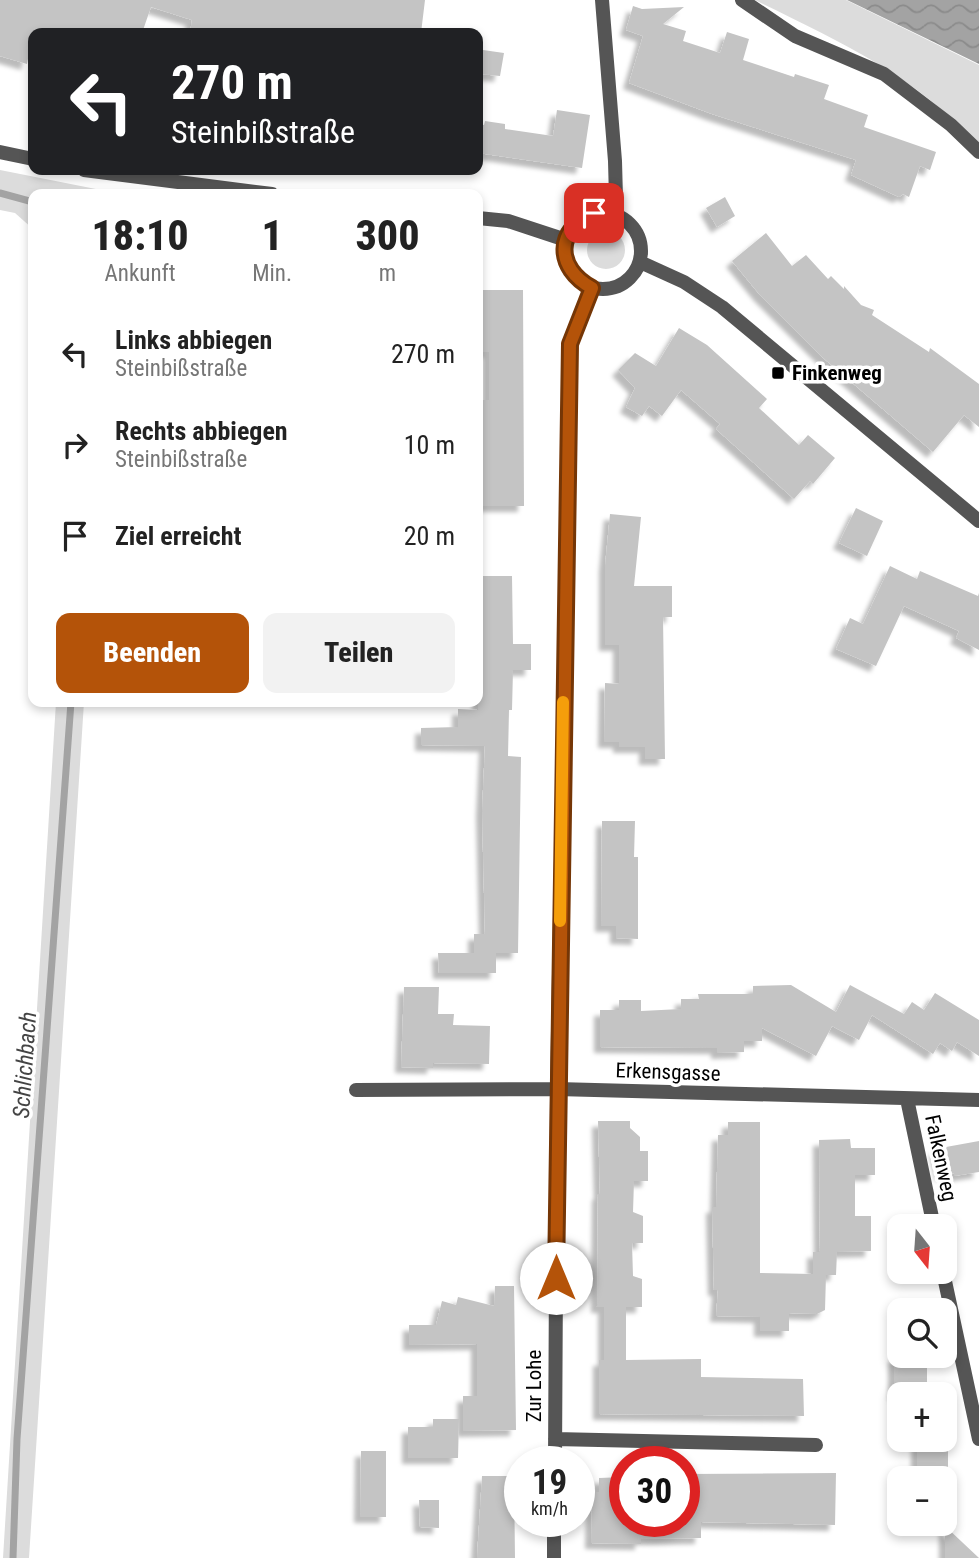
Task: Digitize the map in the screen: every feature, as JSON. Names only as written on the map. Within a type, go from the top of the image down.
[{"type":"street","points":[[602,0],[615,162],[616,198],[608,213]]},
{"type":"street","points":[[742,0],[795,36],[884,74],[951,125],[979,152]]},
{"type":"street","points":[[0,152],[28,158]]},
{"type":"street","points":[[123,175],[233,189]]},
{"type":"street","points":[[608,213],[624,218],[636,230],[641,246],[640,262],[632,275],[621,285],[607,289],[592,288],[579,281],[569,269],[565,255],[566,240],[572,228],[582,219],[608,213]]},
{"type":"street","points":[[483,218],[508,221],[566,240]]},
{"type":"street","points":[[640,262],[684,282],[722,307],[979,521]]},
{"type":"street","name":"Zur Lohe","points":[[555,1446],[557,1090],[570,344],[592,288]]},
{"type":"street","name":"Erkensgasse","points":[[356,1090],[557,1090],[979,1100]]},
{"type":"street","name":"Falkenweg","points":[[907,1099],[931,1214]]},
{"type":"street","points":[[946,1284],[972,1380],[979,1439]]},
{"type":"street","name":"Zur Lohe","points":[[555,1439],[816,1445]]},
{"type":"street","points":[[554,1537],[554,1558]]},
{"type":"shaded area","points":[[755,0],[846,0],[979,65],[979,145],[954,120],[902,79],[846,45]]},
{"type":"shaded area","points":[[0,170],[96,189],[28,189],[28,225],[15,213],[0,210]]},
{"type":"shaded area","points":[[606,231],[620,236],[625,250],[620,264],[606,269],[592,264],[587,250],[592,236]]},
{"type":"shaded area","points":[[56,707],[84,707],[29,1558],[3,1558]]},
{"type":"water","points":[[847,0],[979,0],[979,64]]},
{"type":"building","points":[[0,0],[425,0],[422,28],[191,28],[192,20],[151,7],[144,28],[28,28],[27,64],[0,56]]},
{"type":"building","points":[[633,6],[642,9],[684,7],[663,24],[686,31],[683,41],[720,53],[727,32],[749,39],[743,60],[829,85],[824,99],[868,115],[864,127],[936,152],[930,170],[920,166],[909,197],[903,194],[899,197],[851,175],[856,160],[712,114],[629,83],[643,36],[626,30]]},
{"type":"building","points":[[483,50],[504,53],[500,76],[483,74]]},
{"type":"building","points":[[557,110],[590,115],[582,168],[483,154],[485,121],[505,124],[505,129],[553,136]]},
{"type":"building","points":[[725,197],[735,216],[717,227],[706,208]]},
{"type":"building","points":[[766,233],[792,266],[806,255],[828,279],[831,276],[861,305],[874,310],[872,315],[929,352],[930,348],[979,384],[979,427],[964,415],[933,452],[821,356],[760,295],[732,261]]},
{"type":"building","points":[[483,290],[523,290],[524,506],[483,506],[483,400],[489,400],[489,352],[483,352]]},
{"type":"building","points":[[679,328],[707,345],[767,399],[759,408],[799,445],[808,435],[835,458],[813,484],[810,481],[794,499],[716,429],[720,424],[681,390],[662,416],[649,406],[642,416],[626,407],[635,388],[618,370],[635,353],[656,366]]},
{"type":"building","points":[[856,508],[883,521],[867,556],[839,543]]},
{"type":"building","points":[[610,514],[641,517],[634,586],[672,586],[672,617],[663,617],[665,759],[645,759],[645,747],[619,747],[619,742],[604,742],[605,683],[619,684],[619,645],[605,645],[605,566]]},
{"type":"building","points":[[890,566],[917,579],[920,571],[978,596],[979,593],[979,650],[956,638],[959,631],[904,606],[876,666],[836,649],[850,618],[863,624]]},
{"type":"building","points":[[483,576],[512,576],[513,644],[531,644],[531,670],[513,670],[512,710],[509,710],[508,756],[521,757],[518,953],[496,953],[496,973],[439,973],[438,953],[474,953],[474,934],[485,934],[482,811],[485,746],[421,745],[421,728],[458,727],[458,709],[478,710],[478,707],[483,707]]},
{"type":"building","points":[[602,821],[635,821],[638,939],[616,938],[616,926],[601,926]]},
{"type":"building","points":[[791,985],[836,1012],[850,985],[904,1014],[912,1002],[924,1010],[935,993],[979,1020],[979,1056],[957,1042],[952,1051],[940,1043],[933,1054],[872,1015],[859,1040],[832,1026],[816,1056],[762,1028],[762,1041],[744,1041],[744,1052],[717,1053],[717,1048],[600,1047],[600,1010],[619,1010],[619,1000],[641,1000],[641,1011],[681,1009],[681,999],[699,999],[698,994],[753,994],[753,986]]},
{"type":"building","points":[[404,987],[439,987],[438,1014],[454,1014],[453,1025],[490,1026],[489,1064],[433,1063],[433,1068],[401,1067]]},
{"type":"building","points":[[598,1121],[630,1121],[630,1128],[640,1137],[640,1151],[648,1151],[648,1181],[634,1181],[633,1212],[643,1216],[643,1243],[632,1243],[633,1276],[642,1279],[642,1307],[626,1307],[626,1360],[701,1359],[701,1377],[803,1379],[804,1416],[599,1414],[599,1360],[604,1360],[604,1307],[597,1307],[600,1194]]},
{"type":"building","points":[[728,1122],[760,1122],[760,1273],[813,1274],[813,1252],[820,1252],[819,1140],[850,1139],[851,1148],[875,1148],[875,1175],[855,1175],[855,1216],[871,1216],[871,1251],[837,1252],[836,1275],[826,1275],[825,1310],[817,1314],[789,1313],[789,1331],[760,1331],[760,1317],[716,1316],[718,1290],[714,1290],[712,1207],[716,1207],[718,1135],[728,1135]]},
{"type":"building","points":[[979,1141],[979,1172],[941,1175],[935,1149]]},
{"type":"building","points":[[495,1286],[514,1286],[516,1430],[463,1431],[463,1396],[477,1396],[477,1344],[409,1345],[409,1325],[436,1325],[442,1301],[456,1305],[458,1297],[494,1306]]},
{"type":"building","points":[[894,1368],[927,1368],[927,1382],[894,1382]]},
{"type":"building","points":[[433,1419],[459,1419],[458,1458],[408,1458],[408,1427],[433,1427]]},
{"type":"building","points":[[361,1451],[386,1451],[386,1517],[360,1517]]},
{"type":"building","points":[[917,1452],[948,1452],[948,1466],[917,1466]]},
{"type":"building","points":[[836,1473],[835,1525],[701,1522],[701,1538],[641,1539],[641,1544],[591,1543],[591,1537],[595,1537],[595,1492],[599,1492],[599,1478],[609,1478],[609,1537],[700,1537],[700,1474]]},
{"type":"building","points":[[482,1476],[504,1476],[504,1537],[515,1537],[515,1558],[477,1558]]},
{"type":"building","points":[[419,1500],[439,1500],[439,1528],[420,1527]]},
{"type":"building","points":[[945,1536],[956,1536],[979,1558],[945,1558]]},
{"type":"waterway","name":"Schlichbach","points":[[0,193],[28,201]]},
{"type":"waterway","name":"Schlichbach","points":[[13,1558],[17,1439],[71,707]]},
{"type":"slow traffic","points":[[560,921],[563,702]]},
{"type":"place","name":"Finkenweg","points":[[778,373]]},
{"type":"route","points":[[556,1278],[570,344],[592,288],[579,281],[569,269],[565,255],[566,240],[572,228],[594,213]]}]
